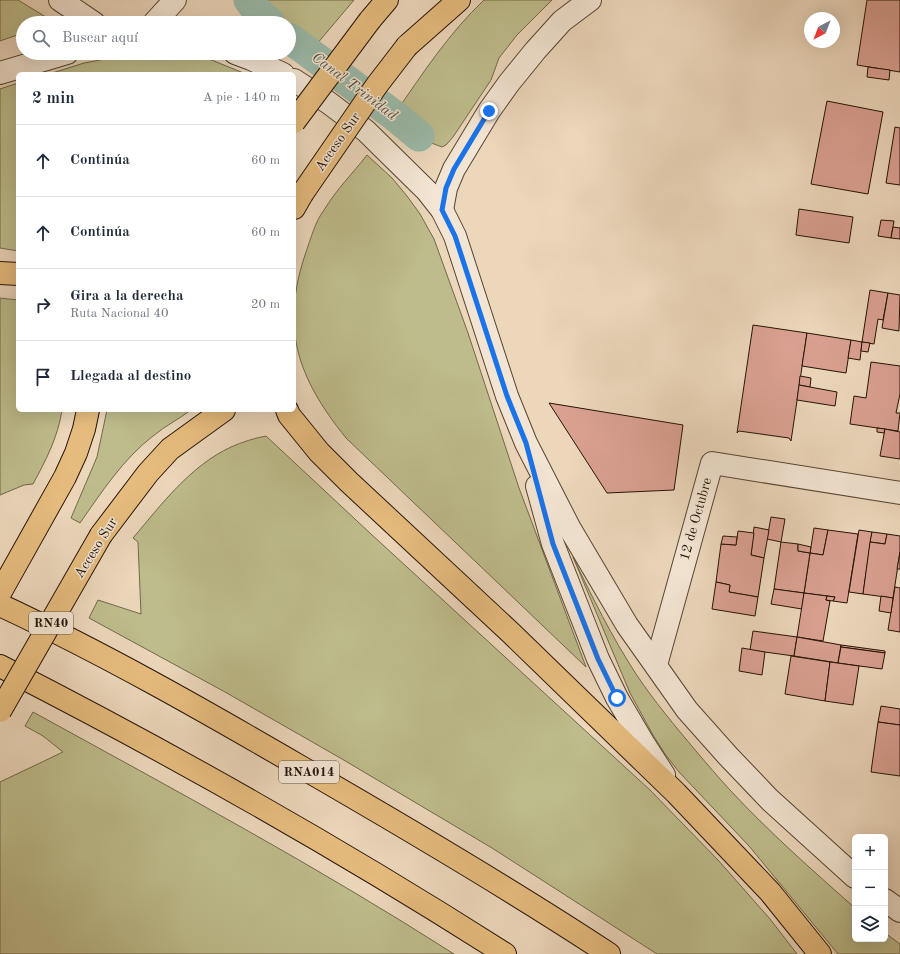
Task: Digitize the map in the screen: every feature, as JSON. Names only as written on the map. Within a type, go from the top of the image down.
[{"type":"highway","points":[[296,119],[370,20],[388,0]]},
{"type":"highway","name":"Acceso Sur","points":[[298,201],[377,85],[441,0]]},
{"type":"highway","points":[[407,46],[459,0]]},
{"type":"highway","points":[[0,273],[16,274]]},
{"type":"highway","points":[[0,593],[50,506],[76,453],[88,412]]},
{"type":"highway","name":"Acceso Sur","points":[[0,711],[101,535],[148,473],[170,449],[221,412]]},
{"type":"highway","points":[[288,412],[319,452],[349,482],[522,644],[676,793],[770,892],[820,954]]},
{"type":"highway","name":"RNA014","points":[[0,605],[133,673],[221,721],[442,850],[609,954]]},
{"type":"highway","points":[[0,666],[220,784],[343,854],[505,954]]},
{"type":"street","points":[[60,0],[84,16]]},
{"type":"street","points":[[160,16],[175,0]]},
{"type":"street","points":[[442,210],[446,188],[454,169],[489,111],[531,56],[562,21],[590,0]]},
{"type":"street","points":[[0,73],[44,60]]},
{"type":"street","points":[[253,60],[279,72]]},
{"type":"street","points":[[296,81],[329,103],[366,131],[427,191],[442,210],[455,236],[507,396],[526,443],[569,527],[627,625],[687,710],[728,756],[770,800],[852,874]]},
{"type":"street","points":[[526,443],[553,544],[598,659],[617,698],[644,744],[676,793]]},
{"type":"street","name":"12 de Octubre","points":[[656,665],[712,463],[900,493]]},
{"type":"street","points":[[888,902],[900,911]]},
{"type":"shaded area","points":[[0,0],[18,0],[44,16],[16,16],[16,35],[0,41]]},
{"type":"shaded area","points":[[252,0],[354,0],[311,51],[296,39],[296,16],[267,16]]},
{"type":"shaded area","points":[[484,0],[552,0],[517,35],[499,58],[491,80],[453,137],[446,145],[442,147],[429,142],[396,112],[426,68],[459,26]]},
{"type":"shaded area","points":[[100,60],[211,60],[241,72],[55,72],[84,63]]},
{"type":"shaded area","points":[[16,84],[16,251],[0,248],[0,89]]},
{"type":"shaded area","points":[[367,155],[392,178],[407,196],[420,214],[434,239],[468,333],[519,488],[586,667],[346,438],[329,416],[315,394],[305,372],[298,351],[296,340],[296,292],[298,279],[314,230],[318,220],[334,196]]},
{"type":"shaded area","points":[[0,298],[16,300],[16,412],[62,412],[58,430],[47,457],[33,484],[24,485],[0,495]]},
{"type":"shaded area","points":[[107,412],[188,412],[158,432],[132,455],[113,477],[80,523],[71,518],[97,457]]},
{"type":"shaded area","points":[[266,436],[650,790],[718,860],[770,919],[797,954],[657,954],[492,848],[342,759],[225,692],[89,618],[98,600],[141,614],[138,542],[133,538],[177,487],[202,465],[231,447],[248,440]]},
{"type":"shaded area","points":[[573,557],[587,587],[627,660],[650,694],[680,732],[708,766],[745,806],[775,836],[852,905],[852,942],[888,942],[888,935],[900,944],[900,954],[838,954],[749,846],[679,772],[653,735],[630,693]]},
{"type":"shaded area","points":[[33,712],[193,800],[351,890],[454,954],[0,954],[0,782],[63,752],[43,736],[25,726]]},
{"type":"building","points":[[867,0],[900,0],[900,72],[857,65]]},
{"type":"building","points":[[868,67],[890,70],[889,80],[867,77]]},
{"type":"building","points":[[827,101],[883,112],[868,194],[811,184]]},
{"type":"building","points":[[895,127],[900,128],[900,185],[886,183]]},
{"type":"building","points":[[799,209],[853,217],[849,243],[796,235]]},
{"type":"building","points":[[881,220],[894,221],[891,238],[878,236]]},
{"type":"building","points":[[893,227],[900,228],[900,239],[891,238]]},
{"type":"building","points":[[870,290],[888,293],[883,320],[878,319],[874,344],[862,342]]},
{"type":"building","points":[[888,293],[900,295],[899,331],[882,328]]},
{"type":"building","points":[[753,325],[807,333],[791,441],[789,438],[739,431],[737,433]]},
{"type":"building","points":[[807,333],[851,340],[846,373],[802,366]]},
{"type":"building","points":[[851,340],[862,342],[860,360],[848,358]]},
{"type":"building","points":[[862,342],[870,343],[868,352],[861,351]]},
{"type":"building","points":[[871,362],[900,366],[900,394],[896,413],[900,413],[898,431],[850,424],[854,396],[866,398]]},
{"type":"building","points":[[800,376],[811,378],[810,387],[799,385]]},
{"type":"building","points":[[799,385],[837,392],[835,406],[797,400]]},
{"type":"building","points":[[549,403],[683,425],[674,490],[607,493]]},
{"type":"building","points":[[877,428],[885,429],[884,433],[877,432]]},
{"type":"building","points":[[885,429],[900,432],[900,459],[880,456]]},
{"type":"building","points":[[771,517],[785,519],[781,542],[767,539]]},
{"type":"building","points":[[754,527],[769,530],[764,558],[751,555]]},
{"type":"building","points":[[814,528],[828,530],[823,555],[810,553]]},
{"type":"building","points":[[828,530],[858,534],[847,603],[833,601],[835,597],[804,593],[810,553],[823,555]]},
{"type":"building","points":[[859,530],[872,532],[863,594],[849,592]]},
{"type":"building","points":[[738,531],[754,533],[751,555],[764,558],[758,597],[729,592],[730,585],[716,582],[721,544],[736,545]]},
{"type":"building","points":[[872,532],[887,534],[885,544],[870,542]]},
{"type":"building","points":[[887,534],[900,536],[900,552],[893,598],[863,594],[870,542],[885,544]]},
{"type":"building","points":[[723,536],[737,537],[736,545],[721,544]]},
{"type":"building","points":[[781,542],[798,544],[798,551],[810,553],[804,593],[774,589]]},
{"type":"building","points":[[798,544],[811,547],[810,553],[798,551]]},
{"type":"building","points":[[900,552],[900,569],[897,569]]},
{"type":"building","points":[[716,582],[730,585],[729,592],[758,597],[755,616],[712,609]]},
{"type":"building","points":[[895,587],[900,588],[900,632],[888,630]]},
{"type":"building","points":[[774,589],[804,593],[802,609],[771,604]]},
{"type":"building","points":[[804,593],[827,596],[826,600],[830,601],[823,641],[797,637]]},
{"type":"building","points":[[827,596],[835,597],[833,601],[826,600]]},
{"type":"building","points":[[881,596],[893,598],[891,613],[879,611]]},
{"type":"building","points":[[753,631],[797,637],[794,656],[750,650]]},
{"type":"building","points":[[797,637],[841,645],[838,663],[794,656]]},
{"type":"building","points":[[841,645],[885,651],[885,653],[841,647]]},
{"type":"building","points":[[841,647],[885,653],[882,669],[838,663]]},
{"type":"building","points":[[742,648],[765,652],[762,675],[739,671]]},
{"type":"building","points":[[791,656],[830,662],[825,701],[785,694]]},
{"type":"building","points":[[830,662],[859,666],[853,705],[825,701]]},
{"type":"building","points":[[881,706],[900,709],[900,725],[878,722]]},
{"type":"building","points":[[878,722],[900,725],[900,776],[871,772]]},
{"type":"waterway","name":"Canal Trinidad","points":[[249,0],[262,16]]},
{"type":"waterway","name":"Canal Trinidad","points":[[296,43],[395,116],[419,136]]},
{"type":"route","points":[[489,111],[454,169],[446,188],[442,210],[455,236],[507,396],[526,443],[553,544],[598,659],[617,698]]}]
